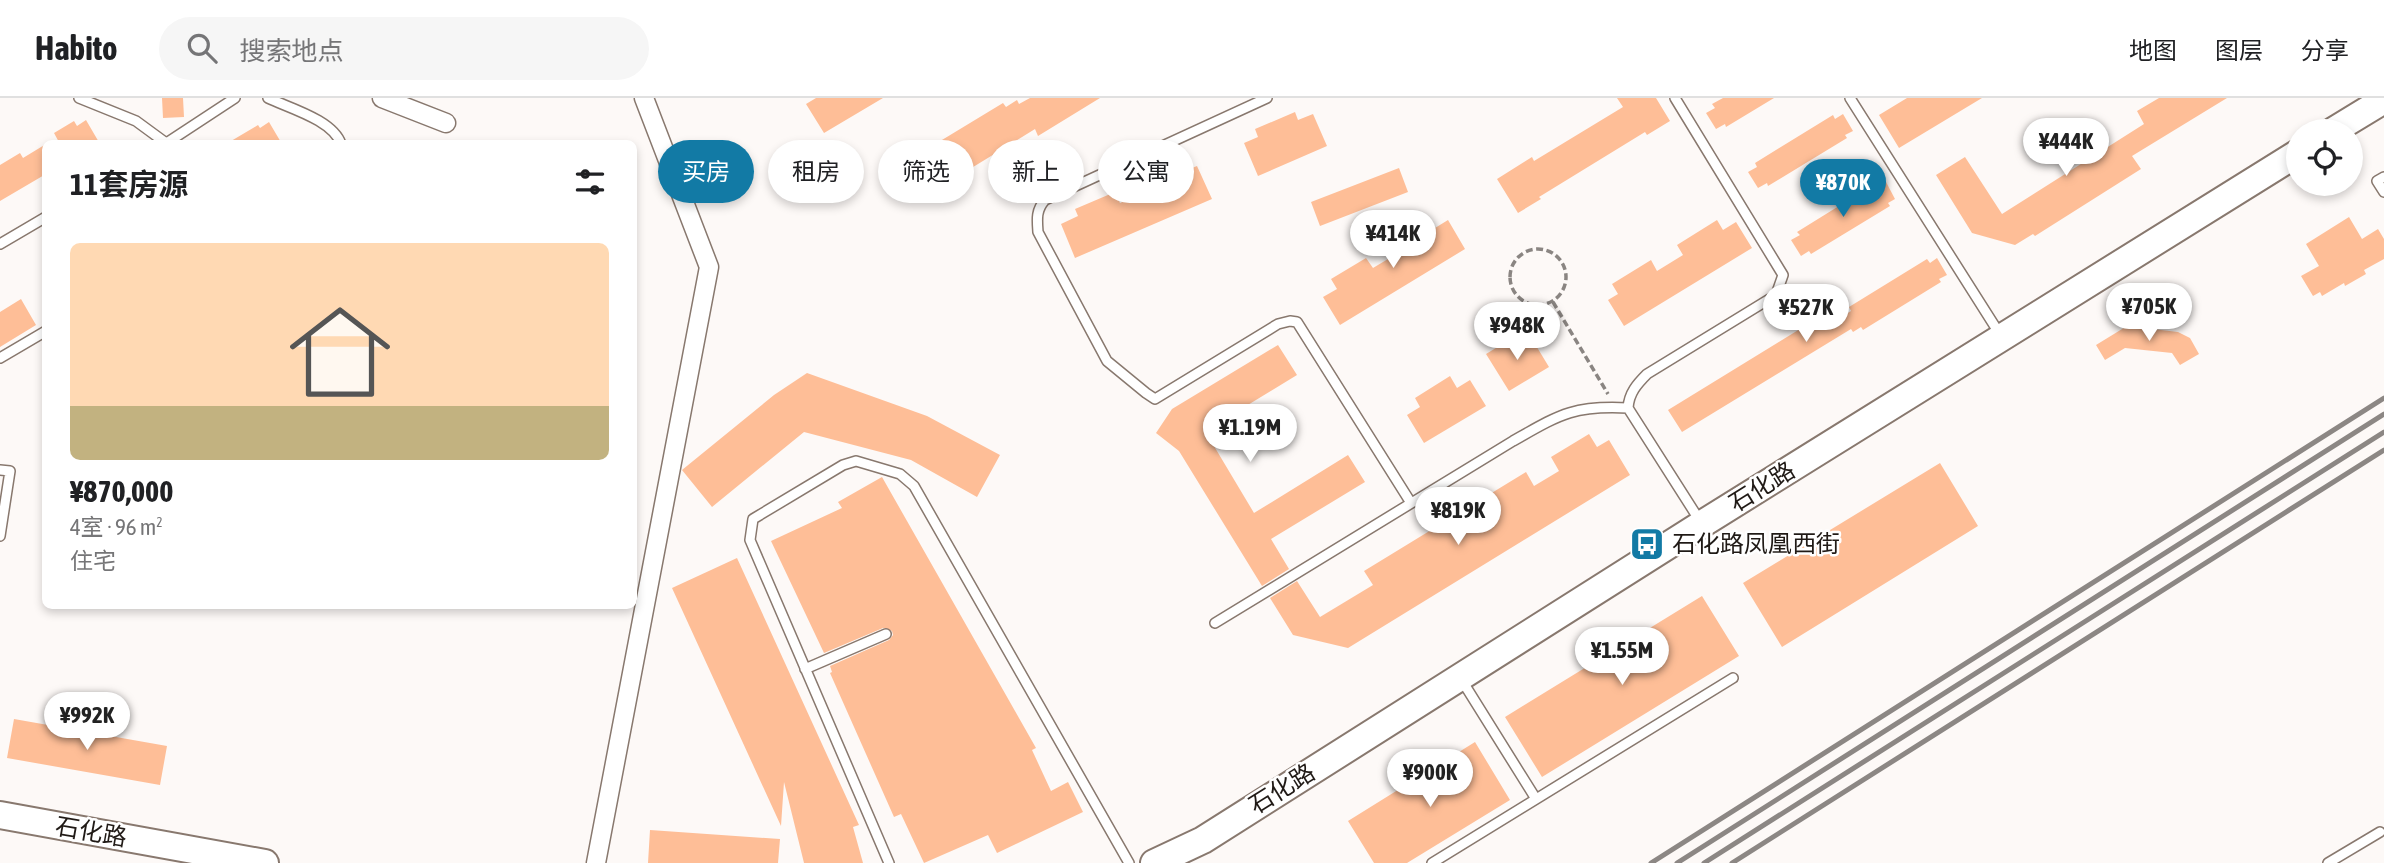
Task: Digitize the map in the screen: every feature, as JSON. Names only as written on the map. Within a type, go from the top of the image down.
[{"type":"street","points":[[382,98],[446,123]]},
{"type":"street","points":[[596,863],[709,267],[644,98]]},
{"type":"street","points":[[2353,119],[2384,100]]},
{"type":"street","name":"石化路","points":[[1154,863],[1203,839],[2286,160]]},
{"type":"street","name":"石化路","points":[[0,815],[231,860],[265,863]]},
{"type":"lane","points":[[79,98],[136,121],[162,140]]},
{"type":"lane","points":[[171,140],[235,98]]},
{"type":"lane","points":[[268,98],[325,124],[338,135],[340,140]]},
{"type":"lane","points":[[1267,98],[1045,200],[1039,206],[1036,217],[1038,232],[1107,360],[1155,399],[1278,324],[1297,322],[1411,503]]},
{"type":"lane","points":[[1675,98],[1783,275],[1776,295],[1647,374],[1636,385],[1629,399],[1628,408],[1702,524]]},
{"type":"lane","points":[[1850,98],[2002,338]]},
{"type":"lane","points":[[2384,177],[2377,181],[2384,192]]},
{"type":"lane","points":[[0,244],[42,219]]},
{"type":"lane","points":[[0,358],[42,333]]},
{"type":"lane","points":[[1215,623],[1556,417],[1594,407],[1628,408]]},
{"type":"lane","points":[[889,863],[750,540],[753,519],[856,461],[900,474],[914,486],[1129,863]]},
{"type":"lane","points":[[0,470],[10,471],[0,536]]},
{"type":"lane","points":[[805,669],[886,634]]},
{"type":"lane","points":[[1460,677],[1535,799]]},
{"type":"lane","points":[[1432,863],[1732,678]]},
{"type":"lane","points":[[2328,863],[2380,832]]},
{"type":"path","points":[[1533,250],[1551,252],[1563,265],[1566,282],[1559,296],[1552,301],[1537,305],[1528,304],[1514,293],[1510,275],[1517,259],[1524,253],[1533,250]]},
{"type":"path","points":[[1552,301],[1617,408]]},
{"type":"building","points":[[162,98],[183,98],[184,117],[163,118]]},
{"type":"building","points":[[816,98],[883,98],[824,133],[806,104]]},
{"type":"building","points":[[1030,98],[1100,98],[1038,136],[1035,129],[1017,140],[988,140],[988,158],[974,166],[974,140],[942,140],[1003,103],[1006,107],[1017,100],[1019,104]]},
{"type":"building","points":[[1617,98],[1656,98],[1670,121],[1647,135],[1645,132],[1539,197],[1541,199],[1518,213],[1497,179],[1532,157],[1534,161],[1623,107]]},
{"type":"building","points":[[1723,98],[1774,98],[1726,127],[1725,124],[1716,129],[1706,113],[1715,108],[1712,104]]},
{"type":"building","points":[[1907,98],[1982,98],[1899,148],[1879,115]]},
{"type":"building","points":[[2159,98],[2227,98],[2132,156],[2141,169],[2035,236],[2033,234],[2015,245],[1972,233],[1936,175],[1965,157],[2002,214],[2144,124],[2137,111]]},
{"type":"building","points":[[1295,112],[1298,120],[1313,114],[1327,146],[1258,176],[1244,143],[1258,137],[1255,129]]},
{"type":"building","points":[[1843,114],[1853,131],[1845,135],[1847,138],[1768,186],[1767,183],[1758,188],[1748,172],[1757,167],[1755,163],[1833,115],[1835,119]]},
{"type":"building","points":[[86,120],[98,140],[58,140],[54,133],[74,121],[77,126]]},
{"type":"building","points":[[269,122],[280,140],[233,140],[258,125],[260,128]]},
{"type":"building","points":[[42,146],[42,176],[0,201],[0,165],[20,153],[23,158]]},
{"type":"building","points":[[1197,166],[1212,199],[1075,258],[1061,224],[1078,216],[1075,209],[1098,199],[1098,203],[1194,203],[1194,167]]},
{"type":"building","points":[[1399,168],[1408,192],[1320,226],[1311,202]]},
{"type":"building","points":[[1886,182],[1895,199],[1888,203],[1890,206],[1811,254],[1809,251],[1801,256],[1791,240],[1800,235],[1797,232],[1876,183],[1878,187]]},
{"type":"building","points":[[2349,217],[2362,239],[2378,229],[2384,239],[2384,259],[2364,270],[2366,274],[2345,286],[2344,283],[2322,296],[2320,292],[2313,296],[2301,276],[2319,266],[2306,244]]},
{"type":"building","points":[[1430,219],[1435,228],[1448,220],[1465,249],[1340,325],[1323,297],[1337,289],[1331,279],[1366,258],[1373,268],[1403,250],[1397,239]]},
{"type":"building","points":[[1717,220],[1723,230],[1736,222],[1752,248],[1624,326],[1608,300],[1618,294],[1612,284],[1651,260],[1657,271],[1683,255],[1677,245]]},
{"type":"building","points":[[1937,258],[1947,275],[1939,279],[1941,282],[1863,330],[1861,327],[1853,332],[1851,329],[1682,432],[1668,410],[1813,321],[1819,330],[1851,311],[1849,307],[1927,259],[1930,263]]},
{"type":"building","points":[[21,299],[36,325],[0,347],[0,312]]},
{"type":"building","points":[[2127,326],[2178,332],[2190,338],[2199,354],[2180,365],[2172,353],[2125,348],[2105,360],[2096,345]]},
{"type":"building","points":[[1514,337],[1519,346],[1532,339],[1549,367],[1509,391],[1486,354]]},
{"type":"building","points":[[1278,345],[1297,375],[1205,431],[1254,513],[1348,455],[1365,482],[1271,539],[1289,569],[1262,586],[1179,451],[1156,433],[1172,409]]},
{"type":"building","points":[[807,373],[927,416],[1000,455],[977,497],[911,460],[804,432],[712,507],[682,470],[774,395]]},
{"type":"building","points":[[1450,376],[1457,388],[1470,380],[1486,406],[1424,443],[1407,415],[1420,407],[1415,398]]},
{"type":"building","points":[[1589,434],[1597,447],[1609,440],[1630,475],[1348,648],[1293,635],[1270,598],[1297,581],[1320,617],[1373,585],[1364,571],[1526,472],[1534,486],[1559,471],[1551,457]]},
{"type":"building","points":[[1940,463],[1978,526],[1782,647],[1743,583]]},
{"type":"building","points":[[882,477],[1036,748],[1032,750],[1051,791],[1068,782],[1083,812],[997,853],[988,835],[924,863],[901,814],[894,817],[830,673],[830,666],[889,640],[893,635],[892,631],[883,628],[824,653],[771,541],[842,508],[838,502]]},
{"type":"building","points":[[737,558],[859,825],[853,827],[863,863],[804,863],[784,782],[781,826],[672,588]]},
{"type":"building","points":[[1702,596],[1739,656],[1542,777],[1505,717]]},
{"type":"building","points":[[14,719],[167,746],[160,785],[7,758]]},
{"type":"building","points":[[1475,742],[1510,800],[1407,863],[1374,863],[1348,821]]},
{"type":"building","points":[[650,830],[780,839],[778,863],[648,863]]},
{"type":"railway","points":[[1651,863],[2384,398]]},
{"type":"railway","points":[[1677,863],[2384,414]]},
{"type":"railway","points":[[1704,863],[2384,432]]},
{"type":"railway","points":[[1732,863],[2384,450]]},
{"type":"place","name":"石化路凤凰西街","points":[[1647,544]]}]
